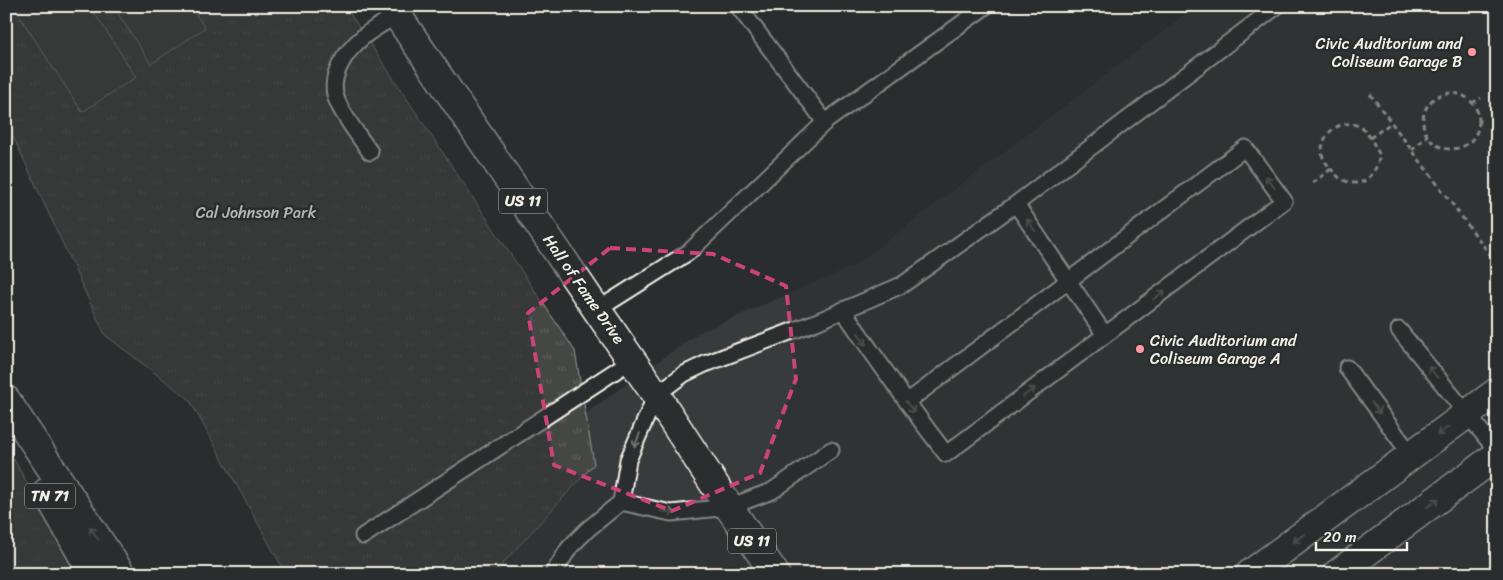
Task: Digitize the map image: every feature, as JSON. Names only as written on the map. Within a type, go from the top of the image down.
[{"type":"main road","name":"Hall of Fame Drive","points":[[393,11],[656,395],[775,574]]},
{"type":"main road","points":[[1250,574],[1497,392]]},
{"type":"main road","points":[[6,400],[121,574]]},
{"type":"main road","name":"TN 71","points":[[6,419],[93,574]]},
{"type":"main road","points":[[1338,574],[1497,455]]},
{"type":"lane","points":[[738,6],[825,122]]},
{"type":"lane","points":[[597,310],[689,252],[825,122],[986,6]]},
{"type":"lane","points":[[553,574],[569,548],[588,529],[621,502],[628,460],[656,395],[684,374],[705,364],[816,322],[902,285],[1016,204],[1277,6]]},
{"type":"lane","points":[[370,152],[337,102],[333,84],[348,52],[393,11]]},
{"type":"lane","points":[[843,310],[881,368],[906,402],[946,454],[1284,201],[1245,148],[906,402]]},
{"type":"lane","points":[[1016,204],[1105,335]]},
{"type":"lane","points":[[1399,330],[1497,451]]},
{"type":"lane","points":[[364,536],[632,360]]},
{"type":"lane","points":[[1347,368],[1411,455]]},
{"type":"lane","points":[[621,502],[671,514],[729,507],[772,491],[831,450]]},
{"type":"path","points":[[1457,93],[1466,97],[1472,103],[1477,111],[1479,120],[1478,129],[1474,137],[1459,148],[1450,149],[1433,143],[1423,127],[1425,109],[1431,101],[1439,95],[1457,93]]},
{"type":"path","points":[[1370,94],[1497,264]]},
{"type":"path","points":[[1472,103],[1481,98]]},
{"type":"path","points":[[1370,138],[1391,123]]},
{"type":"path","points":[[1345,124],[1358,125],[1370,138],[1380,156],[1378,166],[1372,176],[1361,182],[1352,183],[1341,180],[1331,169],[1321,154],[1328,133],[1335,126],[1345,124]]},
{"type":"path","points":[[1412,150],[1427,136]]},
{"type":"path","points":[[1313,183],[1331,169]]},
{"type":"highlighted area","points":[[610,248],[713,254],[786,286],[796,379],[760,473],[672,511],[554,465],[528,313]]},
{"type":"shaded area","points":[[1196,6],[1497,6],[1497,574],[493,574],[594,464],[585,414],[698,333],[854,266]]},
{"type":"green space","name":"Cal Johnson Park","points":[[6,6],[345,6],[575,351],[594,464],[493,574],[286,574],[189,399],[105,335],[6,121]]},
{"type":"green space","points":[[13,6],[90,6],[136,77],[82,112]]},
{"type":"green space","points":[[113,6],[190,6],[205,28],[151,64]]},
{"type":"green space","points":[[6,445],[78,574],[6,574]]},
{"type":"place","name":"Civic Auditorium and Coliseum Garage B","points":[[1472,52]]},
{"type":"place","name":"Civic Auditorium and Coliseum Garage A","points":[[1140,349]]}]
